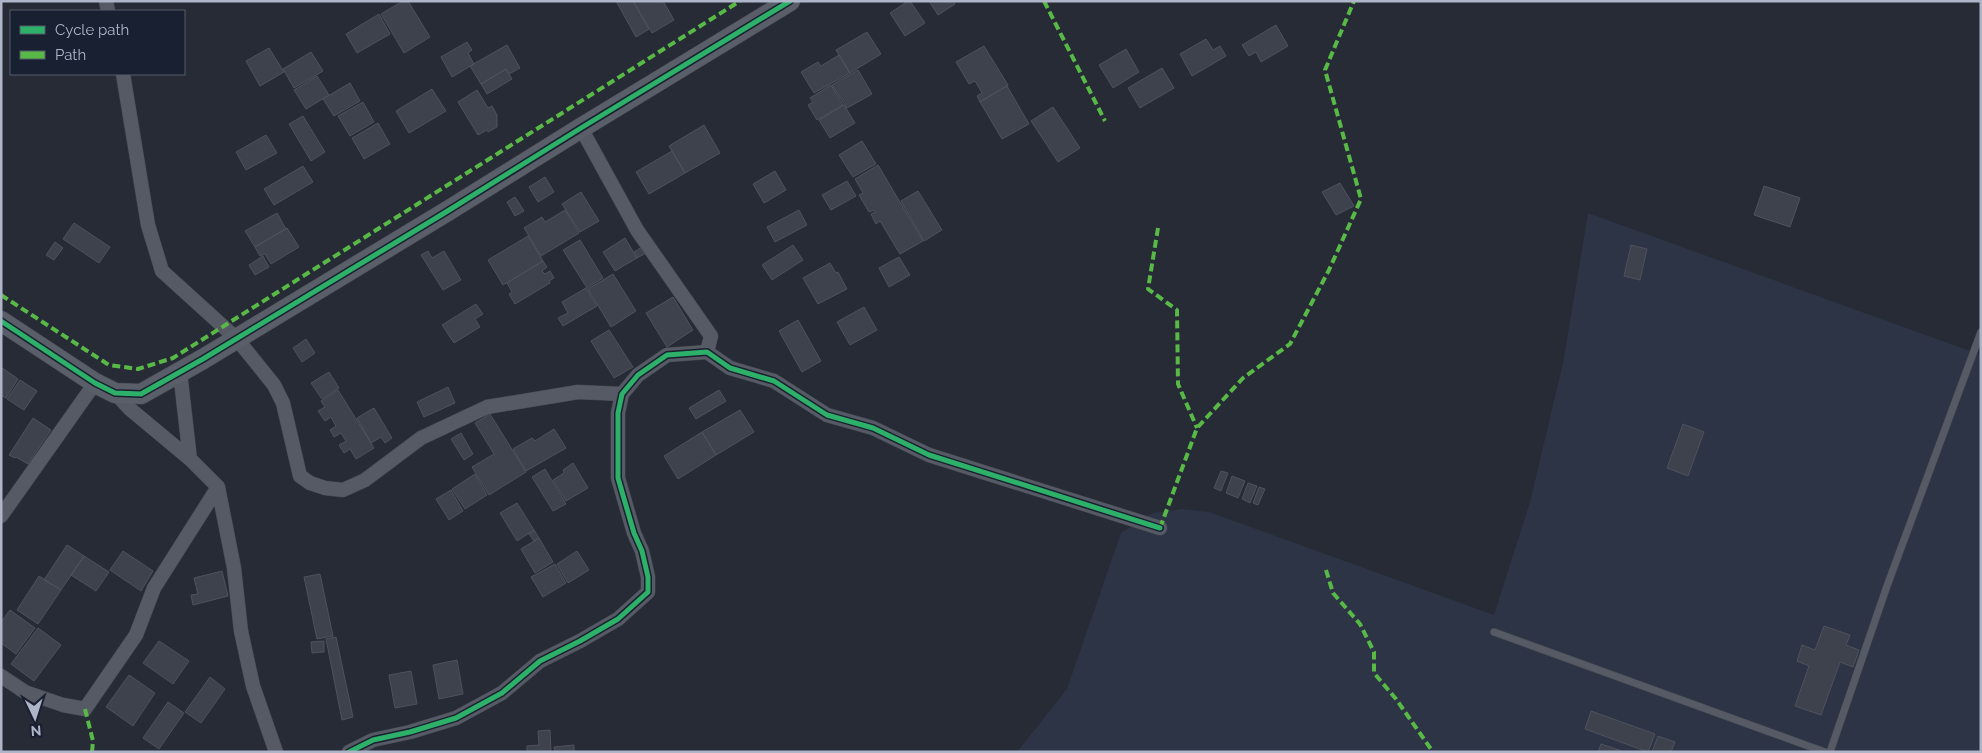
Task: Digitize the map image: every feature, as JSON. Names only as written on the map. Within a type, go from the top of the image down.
[{"type":"street","points":[[1,321],[95,384],[115,393],[141,394],[237,339],[790,1]]},
{"type":"street","points":[[123,75],[148,225],[162,271],[237,339],[274,385],[284,403],[300,476],[310,483],[325,488],[343,490],[366,480],[421,438],[487,407],[578,392],[622,394]]},
{"type":"street","points":[[581,128],[637,230],[710,336],[707,352]]},
{"type":"street","points":[[349,752],[373,740],[410,732],[456,718],[502,693],[540,661],[618,619],[648,592],[648,577],[642,552],[634,533],[618,478],[618,413],[622,394],[638,375],[667,355],[707,352],[730,368],[774,381],[827,415],[873,428],[929,455],[1160,528]]},
{"type":"street","points":[[180,372],[190,459]]},
{"type":"street","points":[[1,516],[95,384]]},
{"type":"street","points":[[115,393],[130,409],[190,459],[218,487],[234,568],[245,650],[253,686],[276,752]]},
{"type":"street","points":[[1,676],[25,692],[64,705],[85,708],[136,635],[154,588],[218,487]]},
{"type":"lane","points":[[1830,752],[1887,586],[1981,332]]},
{"type":"lane","points":[[1494,632],[1825,752]]},
{"type":"shaded area","points":[[1588,213],[1981,355],[1981,752],[1017,752],[1067,689],[1121,533],[1153,513],[1182,509],[1209,512],[1494,615],[1530,502],[1563,363]]},
{"type":"building","points":[[403,1],[408,1],[430,37],[404,53],[381,14]]},
{"type":"building","points":[[616,1],[633,1],[649,29],[636,37]]},
{"type":"building","points":[[633,1],[663,1],[674,20],[652,33]]},
{"type":"building","points":[[910,1],[925,23],[905,36],[890,13]]},
{"type":"building","points":[[929,1],[953,1],[955,4],[938,15]]},
{"type":"building","points":[[379,14],[390,34],[357,53],[346,34]]},
{"type":"building","points":[[1276,25],[1288,46],[1261,62],[1256,52],[1249,56],[1242,45]]},
{"type":"building","points":[[867,32],[881,54],[850,73],[836,50]]},
{"type":"building","points":[[1206,39],[1213,50],[1220,46],[1226,56],[1192,76],[1180,54]]},
{"type":"building","points":[[467,42],[472,50],[468,53],[474,64],[452,77],[441,57]]},
{"type":"building","points":[[507,45],[520,68],[509,74],[506,69],[481,84],[470,66]]},
{"type":"building","points":[[984,46],[1008,85],[980,102],[977,96],[982,93],[975,81],[969,84],[956,62]]},
{"type":"building","points":[[269,48],[284,72],[260,86],[246,61]]},
{"type":"building","points":[[1126,49],[1139,72],[1113,88],[1099,65]]},
{"type":"building","points":[[311,52],[323,71],[294,88],[283,69]]},
{"type":"building","points":[[839,55],[850,73],[814,93],[801,72],[818,62],[821,66]]},
{"type":"building","points":[[1162,68],[1174,88],[1140,108],[1128,88]]},
{"type":"building","points":[[506,69],[512,79],[487,94],[481,84]]},
{"type":"building","points":[[858,70],[872,94],[847,108],[832,85]]},
{"type":"building","points":[[317,76],[329,95],[306,109],[294,90]]},
{"type":"building","points":[[350,83],[360,101],[334,116],[323,99]]},
{"type":"building","points":[[831,85],[843,105],[817,120],[808,105],[813,102],[810,98]]},
{"type":"building","points":[[1007,86],[1029,124],[1002,139],[980,102]]},
{"type":"building","points":[[432,89],[446,111],[409,133],[396,111]]},
{"type":"building","points":[[477,90],[488,108],[492,106],[497,115],[497,127],[478,135],[458,102]]},
{"type":"building","points":[[363,102],[374,122],[350,136],[338,116]]},
{"type":"building","points":[[844,105],[855,123],[830,138],[819,120]]},
{"type":"building","points":[[1053,107],[1080,148],[1058,162],[1031,121]]},
{"type":"building","points":[[303,116],[325,152],[311,161],[289,124]]},
{"type":"building","points":[[378,123],[390,144],[364,159],[352,138]]},
{"type":"building","points":[[704,125],[720,153],[685,173],[669,146]]},
{"type":"building","points":[[266,135],[277,153],[246,170],[236,152]]},
{"type":"building","points":[[862,141],[876,164],[853,177],[839,155]]},
{"type":"building","points":[[672,151],[685,173],[649,194],[636,172]]},
{"type":"building","points":[[878,165],[923,241],[900,254],[880,221],[876,224],[871,214],[875,212],[874,210],[869,212],[859,195],[863,193],[855,179]]},
{"type":"building","points":[[303,166],[313,182],[274,205],[264,189]]},
{"type":"building","points":[[775,171],[786,190],[764,203],[753,184]]},
{"type":"building","points":[[545,177],[554,192],[538,202],[529,187]]},
{"type":"building","points":[[847,181],[856,196],[831,210],[822,195]]},
{"type":"building","points":[[1340,183],[1354,206],[1336,215],[1322,192]]},
{"type":"building","points":[[1764,186],[1800,198],[1790,227],[1754,215]]},
{"type":"building","points":[[918,191],[942,230],[924,241],[901,201]]},
{"type":"building","points":[[581,192],[599,221],[580,232],[562,204]]},
{"type":"building","points":[[515,197],[524,211],[515,216],[507,202]]},
{"type":"building","points":[[565,210],[579,233],[541,256],[524,228],[542,217],[545,222]]},
{"type":"building","points":[[799,210],[807,225],[775,242],[767,227]]},
{"type":"building","points":[[277,213],[286,229],[255,247],[245,231]]},
{"type":"building","points":[[74,223],[110,247],[99,263],[63,239]]},
{"type":"building","points":[[287,228],[299,247],[271,264],[265,254],[260,256],[255,247]]},
{"type":"building","points":[[528,236],[543,261],[503,285],[488,260]]},
{"type":"building","points":[[625,238],[637,258],[615,271],[603,252]]},
{"type":"building","points":[[580,240],[603,278],[587,288],[563,250]]},
{"type":"building","points":[[55,242],[63,248],[54,260],[46,255]]},
{"type":"building","points":[[793,245],[803,260],[772,280],[762,265]]},
{"type":"building","points":[[1631,245],[1647,249],[1640,280],[1624,276]]},
{"type":"building","points":[[642,247],[646,253],[637,258],[634,252]]},
{"type":"building","points":[[428,251],[432,258],[444,251],[461,280],[443,290],[421,255]]},
{"type":"building","points":[[263,256],[269,267],[255,275],[249,265]]},
{"type":"building","points":[[899,257],[910,275],[889,287],[879,268]]},
{"type":"building","points":[[543,261],[547,267],[542,271],[545,274],[550,271],[554,278],[549,281],[550,283],[515,304],[509,294],[512,292],[507,283]]},
{"type":"building","points":[[830,263],[836,273],[838,272],[847,289],[818,304],[803,278]]},
{"type":"building","points":[[613,274],[636,311],[611,327],[588,289]]},
{"type":"building","points":[[586,288],[597,306],[563,326],[558,318],[568,313],[562,302]]},
{"type":"building","points":[[673,297],[693,330],[667,347],[646,313]]},
{"type":"building","points":[[476,304],[483,314],[475,319],[480,327],[454,343],[442,325]]},
{"type":"building","points":[[864,307],[877,330],[850,345],[837,322]]},
{"type":"building","points":[[798,320],[821,361],[802,372],[779,331]]},
{"type":"building","points":[[609,330],[633,367],[614,378],[591,341]]},
{"type":"building","points":[[306,339],[315,353],[302,362],[293,348]]},
{"type":"building","points":[[1,367],[18,379],[6,398],[1,395]]},
{"type":"building","points":[[329,372],[339,388],[322,399],[311,383]]},
{"type":"building","points":[[20,380],[37,391],[24,410],[7,399]]},
{"type":"building","points":[[448,387],[455,403],[424,417],[417,402]]},
{"type":"building","points":[[338,390],[374,448],[356,459],[350,449],[344,453],[339,445],[346,441],[341,433],[334,437],[330,430],[336,426],[331,417],[325,421],[318,411],[325,407],[321,401]]},
{"type":"building","points":[[719,390],[726,401],[696,419],[689,408]]},
{"type":"building","points":[[374,408],[392,438],[385,443],[381,437],[371,443],[357,418]]},
{"type":"building","points":[[740,410],[754,432],[716,455],[702,432]]},
{"type":"building","points":[[490,414],[526,472],[489,495],[472,467],[494,454],[475,423]]},
{"type":"building","points":[[33,418],[51,430],[28,464],[9,455]]},
{"type":"building","points":[[1683,424],[1704,432],[1688,476],[1667,468]]},
{"type":"building","points":[[554,429],[566,448],[526,471],[513,449],[532,438],[535,441]]},
{"type":"building","points":[[702,432],[716,455],[678,479],[664,456]]},
{"type":"building","points":[[461,433],[473,454],[464,460],[451,439]]},
{"type":"building","points":[[573,463],[588,488],[566,501],[553,480],[564,473],[563,470]]},
{"type":"building","points":[[545,469],[566,504],[553,511],[532,477]]},
{"type":"building","points":[[1221,471],[1228,473],[1221,491],[1214,488]]},
{"type":"building","points":[[475,474],[487,495],[465,509],[452,489]]},
{"type":"building","points":[[1232,476],[1245,481],[1238,498],[1226,493]]},
{"type":"building","points":[[1248,483],[1257,486],[1250,503],[1242,499]]},
{"type":"building","points":[[1259,487],[1265,489],[1258,505],[1253,503]]},
{"type":"building","points":[[451,490],[463,511],[449,520],[436,499]]},
{"type":"building","points":[[517,503],[534,530],[517,541],[500,513]]},
{"type":"building","points":[[534,530],[539,538],[534,541],[529,534]]},
{"type":"building","points":[[539,538],[553,562],[535,573],[521,549]]},
{"type":"building","points":[[67,545],[84,556],[61,590],[44,580]]},
{"type":"building","points":[[123,551],[153,571],[141,591],[110,570]]},
{"type":"building","points":[[577,551],[589,570],[568,583],[557,564]]},
{"type":"building","points":[[84,556],[109,572],[96,591],[71,575]]},
{"type":"building","points":[[555,564],[566,583],[543,597],[531,577]]},
{"type":"building","points":[[222,571],[228,596],[193,605],[191,595],[198,594],[194,578]]},
{"type":"building","points":[[320,574],[333,636],[317,639],[304,577]]},
{"type":"building","points":[[39,576],[61,590],[38,624],[17,610]]},
{"type":"building","points":[[10,610],[35,628],[16,654],[1,643],[1,622]]},
{"type":"building","points":[[1824,626],[1850,635],[1846,645],[1859,650],[1853,667],[1840,662],[1821,715],[1795,706],[1809,666],[1797,661],[1802,645],[1815,650]]},
{"type":"building","points":[[38,628],[61,645],[34,681],[11,664]]},
{"type":"building","points":[[336,637],[353,717],[342,720],[326,639]]},
{"type":"building","points":[[159,641],[189,661],[173,684],[143,663]]},
{"type":"building","points":[[324,641],[324,652],[312,653],[311,642]]},
{"type":"building","points":[[457,660],[463,694],[439,699],[433,665]]},
{"type":"building","points":[[411,671],[417,704],[395,708],[389,675]]},
{"type":"building","points":[[129,675],[155,693],[133,726],[106,707]]},
{"type":"building","points":[[210,677],[225,689],[201,723],[185,712]]},
{"type":"building","points":[[168,702],[184,713],[159,749],[143,738]]},
{"type":"building","points":[[1591,711],[1655,734],[1648,752],[1585,729]]},
{"type":"building","points":[[550,730],[551,752],[527,752],[527,746],[539,745],[538,731]]},
{"type":"building","points":[[1658,736],[1675,742],[1671,752],[1652,752]]},
{"type":"building","points":[[1601,744],[1625,752],[1598,752]]},
{"type":"building","points":[[574,745],[574,752],[555,752],[554,747]]},
{"type":"marked path","points":[[1,295],[109,365],[138,369],[173,358],[740,1]]},
{"type":"marked path","points":[[1044,1],[1105,121]]},
{"type":"marked path","points":[[1160,528],[1197,428],[1243,378],[1290,344],[1329,270],[1361,199],[1325,70],[1354,1]]},
{"type":"marked path","points":[[1158,228],[1148,289],[1177,310],[1178,384],[1197,428]]},
{"type":"marked path","points":[[1326,570],[1333,593],[1360,624],[1374,652],[1374,673],[1396,699],[1433,752]]},
{"type":"marked path","points":[[85,709],[93,741],[92,752]]},
{"type":"cycle path","points":[[1,321],[95,383],[115,393],[141,394],[203,359],[446,212],[790,1]]},
{"type":"cycle path","points":[[349,752],[373,740],[410,732],[456,718],[502,693],[540,661],[618,619],[648,592],[648,577],[642,551],[634,533],[618,478],[618,413],[622,394],[638,375],[667,355],[707,352],[730,368],[774,381],[827,415],[873,428],[929,455],[1160,528]]}]
